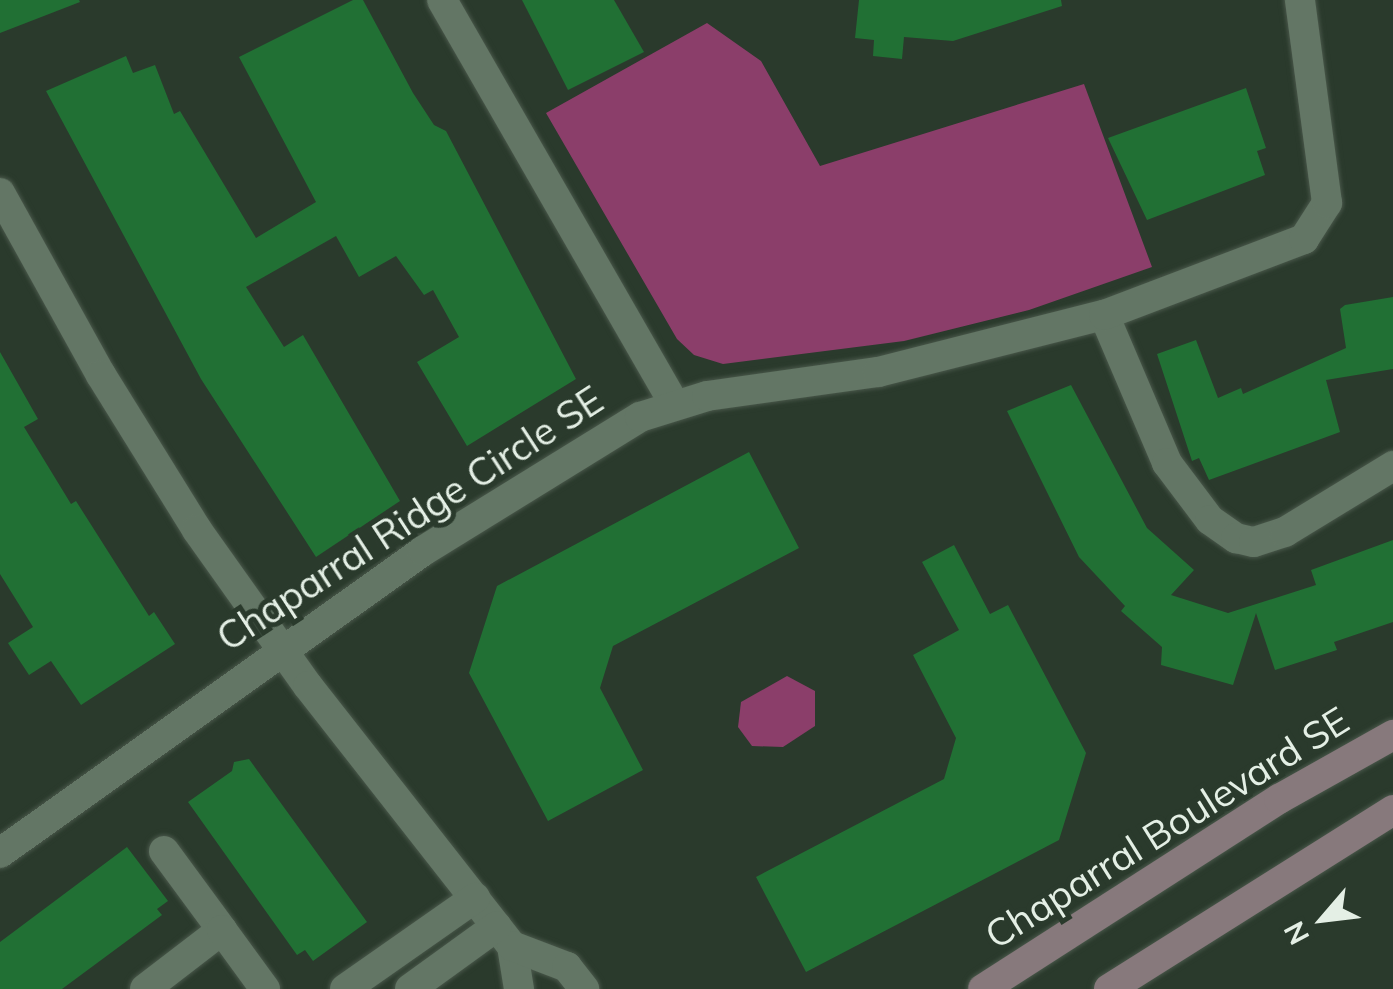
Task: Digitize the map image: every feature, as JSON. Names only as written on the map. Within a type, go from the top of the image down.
[{"type":"main road","name":"Chaparral Boulevard SE","points":[[983,987],[1279,799],[1393,735]]},
{"type":"main road","points":[[1109,989],[1393,810]]},
{"type":"street","points":[[442,0],[674,404]]},
{"type":"street","name":"Chaparral Ridge Circle SE","points":[[0,852],[280,650],[592,442],[674,404],[878,372],[1104,315],[1304,239],[1327,203],[1300,0]]},
{"type":"street","points":[[0,193],[135,432],[280,650],[505,936],[520,989]]},
{"type":"street","points":[[1104,315],[1168,463],[1210,520],[1236,538],[1269,539],[1393,466]]},
{"type":"street","points":[[164,850],[264,989]]},
{"type":"street","points":[[345,989],[475,898]]},
{"type":"street","points":[[145,989],[222,930]]},
{"type":"street","points":[[410,989],[505,936]]},
{"type":"street","points":[[505,936],[567,968],[584,989]]},
{"type":"shaded area","points":[[707,23],[761,61],[820,166],[1084,84],[1152,267],[1029,310],[904,341],[723,364],[694,355],[677,339],[546,113]]},
{"type":"shaded area","points":[[787,676],[815,691],[815,726],[783,747],[752,746],[738,727],[741,702]]},
{"type":"building","points":[[0,0],[79,0],[80,2],[0,33]]},
{"type":"building","points":[[353,0],[363,0],[413,93],[434,125],[446,131],[576,379],[467,446],[417,362],[459,337],[433,290],[424,295],[396,256],[359,277],[336,236],[246,287],[284,347],[303,335],[400,501],[316,557],[201,379],[46,91],[126,56],[133,73],[155,65],[174,114],[180,111],[256,238],[316,202],[239,57]]},
{"type":"building","points":[[522,0],[614,0],[644,52],[568,90]]},
{"type":"building","points":[[859,0],[1061,0],[1062,6],[953,41],[904,37],[902,59],[873,56],[874,40],[855,38]]},
{"type":"building","points":[[1246,88],[1266,148],[1257,151],[1265,175],[1147,220],[1108,138]]},
{"type":"building","points":[[1393,297],[1393,369],[1326,380],[1340,432],[1209,480],[1199,458],[1192,461],[1157,354],[1196,340],[1218,398],[1241,388],[1243,394],[1346,348],[1340,309],[1345,305]]},
{"type":"building","points":[[0,352],[38,419],[24,427],[71,504],[76,501],[149,616],[154,612],[175,644],[81,705],[51,661],[29,675],[8,643],[33,627],[0,574]]},
{"type":"building","points":[[1071,385],[1147,528],[1194,570],[1171,595],[1228,613],[1316,585],[1311,570],[1393,540],[1393,622],[1334,642],[1337,650],[1275,670],[1256,613],[1233,685],[1161,665],[1162,647],[1121,611],[1125,606],[1079,557],[1007,411]]},
{"type":"building","points":[[749,452],[799,548],[613,646],[600,688],[643,770],[548,821],[469,673],[497,586]]},
{"type":"building","points":[[954,545],[990,614],[1008,605],[1086,753],[1059,840],[806,972],[756,877],[944,779],[956,738],[913,655],[959,630],[922,562]]},
{"type":"building","points":[[249,759],[367,922],[313,961],[305,950],[297,955],[188,802],[232,771],[234,762]]},
{"type":"building","points":[[127,847],[168,901],[157,909],[162,915],[62,989],[0,989],[0,942]]}]
